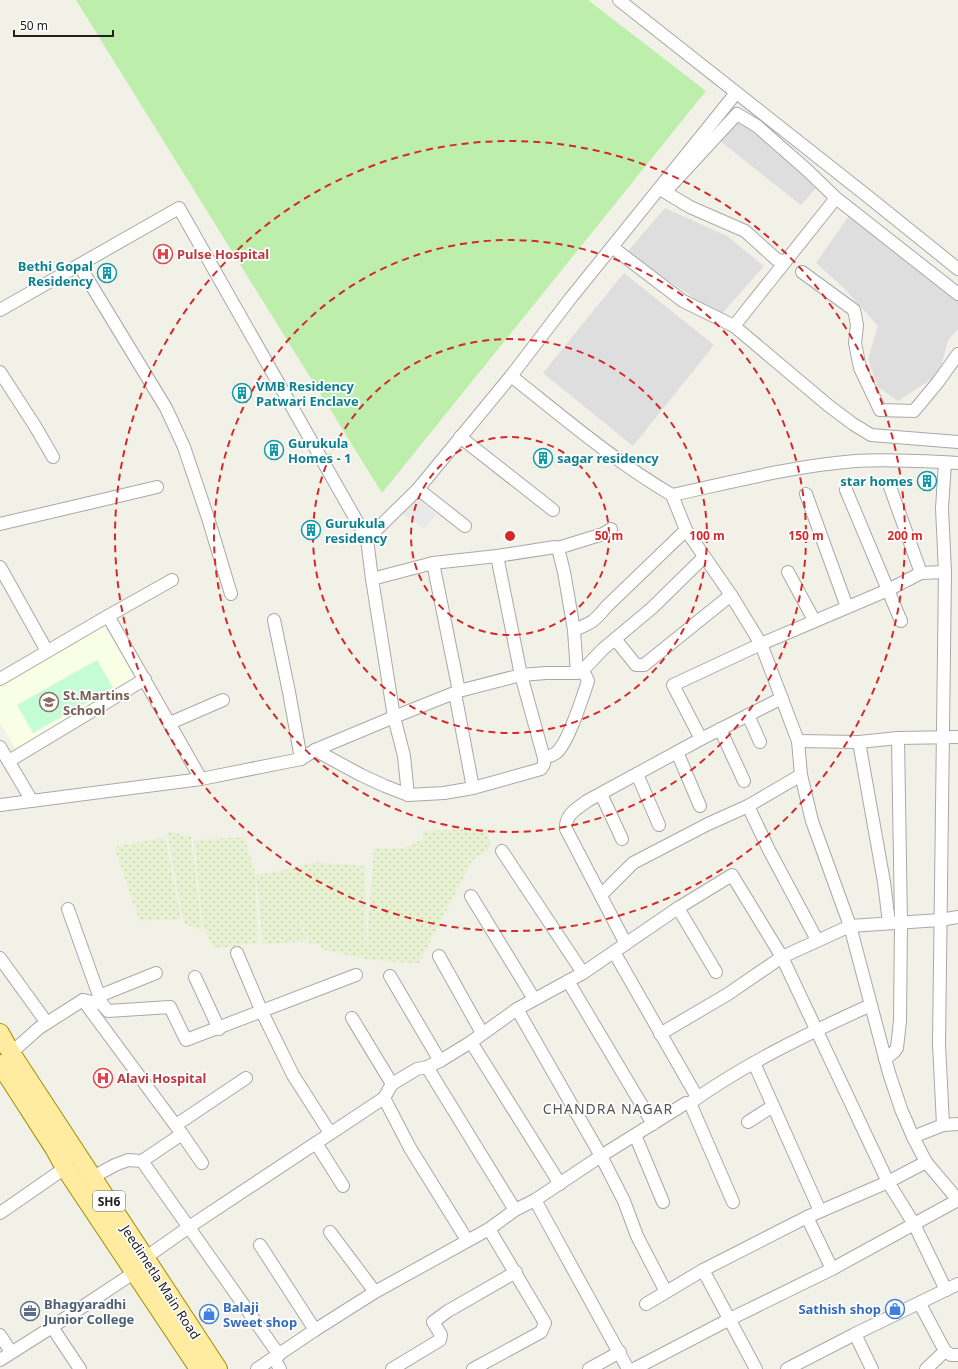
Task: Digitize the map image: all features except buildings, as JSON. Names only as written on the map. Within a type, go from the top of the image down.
[{"type":"main road","name":"Jeedimetla Main Road","points":[[0,1033],[5,1059],[65,1168],[218,1369]]},
{"type":"main road","name":"Jeedimetla Main Road","points":[[5,1059],[93,1177],[140,1265],[199,1369]]},
{"type":"street","points":[[619,0],[866,194],[958,269]]},
{"type":"street","points":[[367,539],[418,489],[511,376],[612,247],[736,93]]},
{"type":"street","points":[[785,262],[776,259],[745,231],[690,207],[665,192],[737,114],[757,126],[836,198],[958,294]]},
{"type":"street","points":[[734,326],[836,198]]},
{"type":"street","points":[[0,310],[179,208],[367,539],[394,717],[404,756],[408,795]]},
{"type":"street","points":[[612,247],[683,301],[734,326],[829,406],[871,435],[958,442]]},
{"type":"street","points":[[79,265],[169,414],[184,447],[208,518],[231,594]]},
{"type":"street","points":[[802,272],[854,310],[857,325],[855,343],[860,368],[880,410],[914,411],[938,382],[958,354]]},
{"type":"street","points":[[0,372],[53,457]]},
{"type":"street","points":[[511,376],[632,470],[672,495],[686,530],[731,595],[760,644],[798,741],[801,775],[812,821],[850,926],[870,1005],[899,1104],[913,1137],[926,1162],[958,1200],[832,1270],[730,1319],[634,1369]]},
{"type":"street","points":[[460,437],[553,510]]},
{"type":"street","points":[[672,495],[790,470],[855,462],[925,461],[958,464]]},
{"type":"street","points":[[943,1124],[939,1044],[945,572],[942,508],[945,463]]},
{"type":"street","points":[[890,486],[920,573]]},
{"type":"street","points":[[0,524],[157,487]]},
{"type":"street","points":[[418,489],[465,526]]},
{"type":"street","points":[[846,490],[901,621]]},
{"type":"street","points":[[806,494],[847,607]]},
{"type":"street","points":[[372,579],[433,563],[497,556],[555,547],[558,548],[603,534],[611,529]]},
{"type":"street","points":[[574,630],[591,623],[597,618],[606,607],[686,530]]},
{"type":"street","points":[[544,758],[556,753],[563,744],[578,713],[588,681],[580,672],[564,572],[558,548]]},
{"type":"street","points":[[315,750],[361,775],[408,795],[444,793],[473,788],[541,770],[544,764],[544,758],[521,675],[497,556]]},
{"type":"street","points":[[0,805],[201,779],[301,759],[315,750],[457,692],[521,675],[580,672],[603,649],[652,608],[704,557]]},
{"type":"street","points":[[433,563],[473,788]]},
{"type":"street","points":[[0,567],[47,651]]},
{"type":"street","points":[[788,572],[814,620]]},
{"type":"street","points":[[701,739],[673,685],[814,620],[888,590],[920,573],[945,572]]},
{"type":"street","points":[[0,679],[172,580]]},
{"type":"street","points":[[615,639],[636,665],[644,665],[731,595]]},
{"type":"street","points":[[108,616],[201,779]]},
{"type":"street","points":[[274,620],[301,759]]},
{"type":"street","points":[[8,761],[145,679]]},
{"type":"street","points":[[626,944],[566,829],[565,822],[571,813],[587,801],[701,739],[782,698]]},
{"type":"street","points":[[170,723],[223,700]]},
{"type":"street","points":[[748,715],[760,742]]},
{"type":"street","points":[[720,729],[744,781]]},
{"type":"street","points":[[798,741],[859,742],[898,738],[958,737]]},
{"type":"street","points":[[885,1059],[894,1052],[899,1042],[895,922],[898,738]]},
{"type":"street","points":[[859,742],[884,882],[895,922]]},
{"type":"street","points":[[0,747],[32,801]]},
{"type":"street","points":[[677,752],[700,806]]},
{"type":"street","points":[[637,774],[659,825]]},
{"type":"street","points":[[601,895],[633,863],[708,824],[748,806],[801,775]]},
{"type":"street","points":[[600,794],[622,839]]},
{"type":"street","points":[[748,806],[769,850],[817,940]]},
{"type":"street","points":[[502,851],[583,973]]},
{"type":"street","points":[[0,1360],[52,1327],[140,1265],[189,1227],[384,1098],[392,1084],[417,1069],[428,1067],[440,1061],[471,1042],[517,1009],[583,973],[678,908],[732,875],[782,957],[888,1182],[914,1224],[946,1290]]},
{"type":"street","points":[[471,896],[534,999]]},
{"type":"street","points":[[678,908],[716,972]]},
{"type":"street","points":[[68,909],[100,1000],[108,1011],[170,1007],[186,1040],[356,975]]},
{"type":"street","points":[[660,1034],[728,994],[782,957],[850,926],[940,920],[958,917]]},
{"type":"street","points":[[614,952],[660,1034],[693,1100],[733,1202]]},
{"type":"street","points":[[237,953],[262,1012],[293,1075],[330,1133]]},
{"type":"street","points":[[439,956],[482,1033]]},
{"type":"street","points":[[0,958],[46,1023]]},
{"type":"street","points":[[5,1059],[28,1037],[46,1023],[83,1000],[100,1000],[156,974]]},
{"type":"street","points":[[390,976],[440,1061]]},
{"type":"street","points":[[195,977],[218,1029]]},
{"type":"street","points":[[568,981],[653,1124]]},
{"type":"street","points":[[83,1000],[179,1129],[202,1163]]},
{"type":"street","points":[[257,1369],[375,1292],[489,1229],[515,1210],[536,1200],[601,1156],[686,1102],[693,1100],[754,1063],[817,1029],[870,1005]]},
{"type":"street","points":[[517,1009],[601,1156],[624,1201],[637,1236],[666,1292]]},
{"type":"street","points":[[352,1018],[392,1084]]},
{"type":"street","points":[[471,1042],[560,1184]]},
{"type":"street","points":[[754,1063],[820,1211]]},
{"type":"street","points":[[428,1067],[515,1210]]},
{"type":"street","points":[[93,1177],[128,1160],[142,1161],[179,1129],[246,1078]]},
{"type":"street","points":[[384,1098],[410,1148],[467,1240]]},
{"type":"street","points":[[748,1122],[773,1106]]},
{"type":"street","points":[[913,1137],[943,1124],[958,1124]]},
{"type":"street","points":[[634,1135],[663,1202]]},
{"type":"street","points":[[316,1143],[343,1186]]},
{"type":"street","points":[[142,1161],[189,1227],[276,1357],[280,1369]]},
{"type":"street","points":[[646,1304],[703,1270],[820,1211],[888,1182],[926,1162]]},
{"type":"street","points":[[0,1213],[65,1168]]},
{"type":"street","points":[[536,1200],[628,1369]]},
{"type":"street","points":[[808,1217],[832,1270]]},
{"type":"street","points":[[473,1369],[541,1332],[544,1328],[544,1320],[489,1229]]},
{"type":"street","points":[[330,1232],[375,1292]]},
{"type":"street","points":[[260,1246],[315,1330]]},
{"type":"street","points":[[703,1270],[756,1369]]},
{"type":"street","points":[[392,1369],[440,1340],[441,1334],[433,1322],[448,1311],[516,1272]]},
{"type":"street","points":[[787,1369],[958,1284]]},
{"type":"street","points":[[920,1304],[945,1351],[951,1355],[958,1355]]},
{"type":"street","points":[[52,1327],[80,1369]]},
{"type":"street","points":[[855,1334],[872,1369]]},
{"type":"street","points":[[0,1335],[11,1352]]},
{"type":"street","points":[[926,1369],[945,1351]]},
{"type":"street","points":[[589,1369],[620,1352]]},
{"type":"shaded area","points":[[739,119],[818,186],[801,205],[720,141]]},
{"type":"shaded area","points":[[665,208],[727,236],[764,266],[720,316],[627,252]]},
{"type":"shaded area","points":[[851,213],[958,301],[958,329],[948,340],[939,374],[898,401],[878,387],[868,359],[878,326],[842,286],[816,263]]},
{"type":"shaded area","points":[[624,273],[714,345],[633,446],[543,373]]},
{"type":"shaded area","points":[[415,496],[436,514],[424,529],[402,513]]},
{"type":"shaded area","name":"St.Martins School","points":[[102,622],[136,680],[16,750],[0,723],[0,682]]},
{"type":"shaded area","points":[[485,828],[491,845],[487,852],[477,856],[472,861],[419,963],[365,959],[321,949],[320,943],[310,944],[298,916],[307,941],[263,944],[256,875],[316,862],[365,866],[366,952],[374,848],[404,848],[423,838],[422,831]]},
{"type":"shaded area","points":[[167,832],[191,836],[202,930],[184,924]]},
{"type":"shaded area","points":[[165,837],[181,919],[140,921],[114,847]]},
{"type":"shaded area","points":[[244,837],[255,873],[258,943],[214,949],[203,927],[194,840]]},
{"type":"green space","points":[[76,0],[588,0],[706,91],[382,493]]},
{"type":"green space","points":[[97,660],[113,688],[33,733],[17,705]]},
{"type":"place","name":"Pulse Hospital","points":[[163,254]]},
{"type":"place","name":"Bethi Gopal Residency","points":[[107,273]]},
{"type":"place","name":"VMB Residency Patwari Enclave","points":[[242,393]]},
{"type":"place","name":"Gurukula Homes - 1","points":[[274,450]]},
{"type":"place","name":"sagar residency","points":[[543,458]]},
{"type":"place","name":"star homes","points":[[927,481]]},
{"type":"place","name":"Gurukula residency","points":[[311,530]]},
{"type":"place","name":"St.Martins School","points":[[49,702]]},
{"type":"place","name":"Alavi Hospital","points":[[103,1078]]},
{"type":"place","name":"Sathish shop","points":[[895,1309]]},
{"type":"place","name":"Bhagyaradhi Junior College","points":[[30,1311]]},
{"type":"place","name":"Balaji Sweet shop","points":[[209,1314]]},
{"type":"district","name":"CHANDRA NAGAR","points":[[608,1108]]}]
